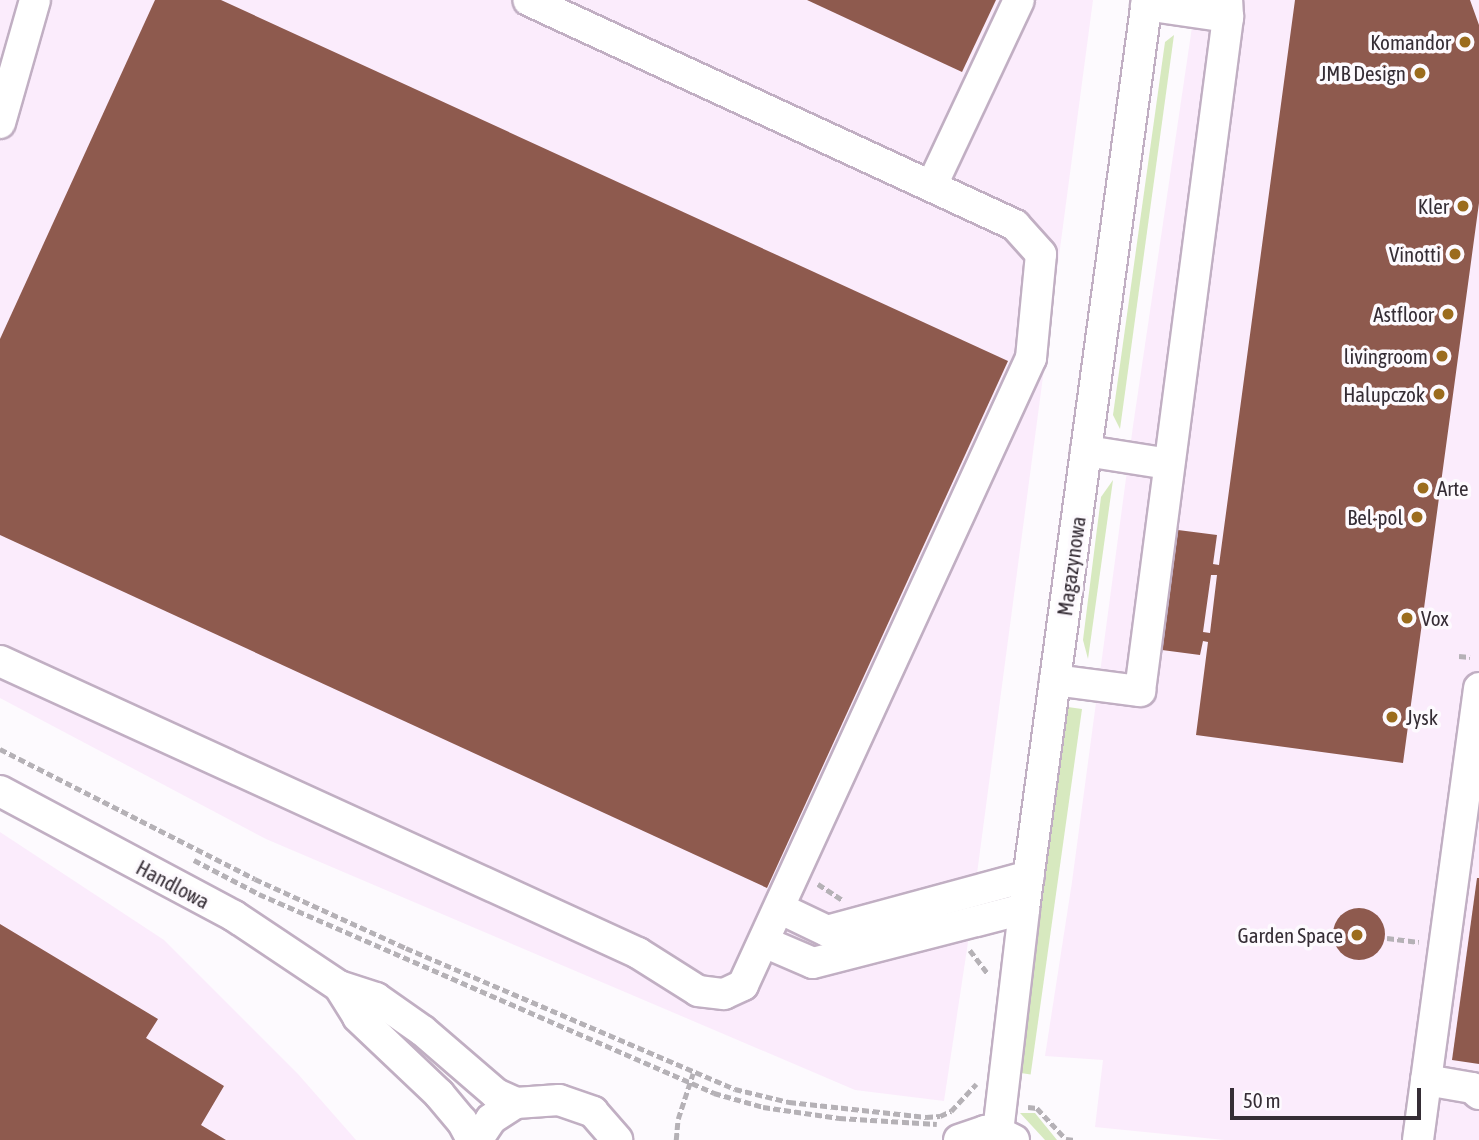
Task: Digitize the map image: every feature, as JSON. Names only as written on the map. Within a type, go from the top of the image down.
[{"type":"street","points":[[0,124],[35,0]]},
{"type":"street","points":[[0,661],[638,953],[698,991],[724,994],[743,985],[1031,358],[1041,254],[1015,225],[528,0]]},
{"type":"street","points":[[932,185],[1019,0]]},
{"type":"street","points":[[1055,680],[1140,691],[1227,8],[1146,3]]},
{"type":"street","name":"Magazynowa","points":[[1006,1136],[1024,909],[1146,3]]},
{"type":"street","points":[[1086,451],[1169,464]]},
{"type":"street","points":[[1418,1140],[1469,837],[1479,688]]},
{"type":"street","name":"Handlowa","points":[[0,791],[234,916],[339,986],[376,998],[423,1031],[496,1094],[516,1103]]},
{"type":"street","points":[[779,908],[827,930],[1029,876]]},
{"type":"street","points":[[764,942],[813,963],[1024,909]]},
{"type":"street","name":"Handlowa","points":[[339,986],[358,1017],[439,1094],[475,1140]]},
{"type":"street","points":[[1426,1080],[1472,1088],[1479,1094]]},
{"type":"street","points":[[475,1140],[491,1119],[516,1103],[559,1100],[593,1112],[617,1140]]},
{"type":"street","points":[[958,1128],[971,1133],[1006,1136]]},
{"type":"path","points":[[1459,656],[1470,657]]},
{"type":"path","points":[[0,749],[255,879],[692,1073],[735,1089],[789,1102],[926,1117],[940,1116],[951,1111],[979,1081]]},
{"type":"path","points":[[186,856],[259,894],[688,1082],[763,1107],[839,1118],[958,1128]]},
{"type":"path","points":[[816,879],[819,886],[853,906]]},
{"type":"path","points":[[969,948],[993,980]]},
{"type":"path","points":[[676,1140],[692,1073]]},
{"type":"path","points":[[1020,1106],[1037,1108],[1066,1139],[1075,1140]]},
{"type":"shaded area","points":[[0,0],[1093,0],[967,949],[944,1101],[855,1090],[266,839],[0,698]]},
{"type":"shaded area","points":[[1196,0],[1479,0],[1479,1140],[1225,1140],[1095,1127],[1103,1060],[1045,1056]]},
{"type":"shaded area","points":[[0,832],[164,940],[298,1074],[356,1140],[0,1140]]},
{"type":"green space","points":[[1174,35],[1120,429],[1113,415],[1165,42]]},
{"type":"green space","points":[[1113,480],[1088,659],[1083,640],[1101,497]]},
{"type":"green space","points":[[1064,706],[1082,709],[1031,1074],[1013,1072]]},
{"type":"green space","points":[[1020,1113],[1035,1113],[1057,1140],[1045,1140]]},
{"type":"building","points":[[155,0],[221,0],[1008,361],[767,888],[0,535],[0,339]]},
{"type":"building","points":[[807,0],[996,0],[962,72]]},
{"type":"building","points":[[1295,0],[1470,0],[1479,25],[1479,203],[1403,763],[1196,735],[1208,642],[1203,641],[1200,655],[1162,650],[1178,530],[1217,535],[1213,564],[1219,565]],"holes":[[[1211,575],[1217,575],[1210,633],[1203,632]]]},
{"type":"building","points":[[1479,878],[1479,1064],[1452,1060]]},
{"type":"building","points":[[1359,908],[1369,910],[1377,916],[1383,924],[1383,944],[1377,952],[1369,958],[1359,960],[1349,958],[1341,952],[1335,944],[1333,934],[1335,924],[1341,916],[1349,910]]},
{"type":"building","points":[[0,924],[158,1019],[146,1038],[224,1086],[201,1125],[226,1140],[0,1140]]},
{"type":"place","name":"Komandor","points":[[1465,42]]},
{"type":"place","name":"JMB Design","points":[[1420,73]]},
{"type":"place","name":"Kler","points":[[1463,206]]},
{"type":"place","name":"Vinotti","points":[[1455,254]]},
{"type":"place","name":"Astfloor","points":[[1448,314]]},
{"type":"place","name":"livingroom","points":[[1442,356]]},
{"type":"place","name":"Halupczok","points":[[1439,394]]},
{"type":"place","name":"Arte","points":[[1423,488]]},
{"type":"place","name":"Bel-pol","points":[[1417,517]]},
{"type":"place","name":"Vox","points":[[1407,618]]},
{"type":"place","name":"Jysk","points":[[1392,717]]},
{"type":"place","name":"Garden Space","points":[[1357,935]]}]
